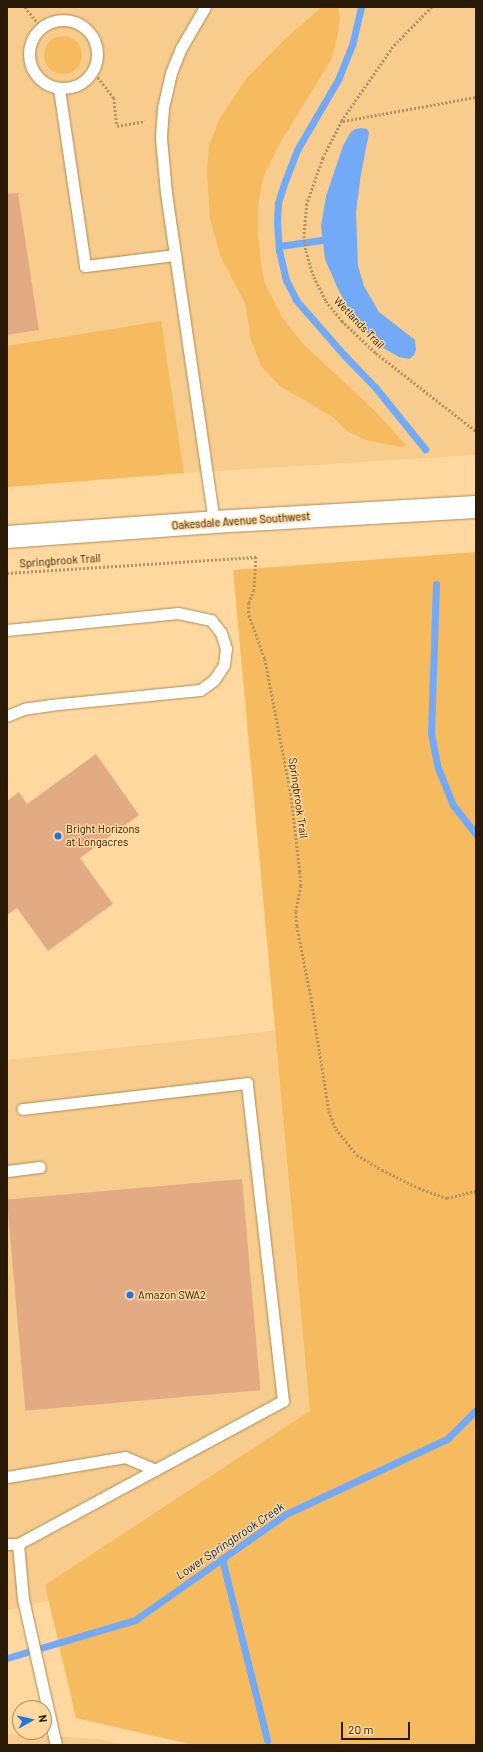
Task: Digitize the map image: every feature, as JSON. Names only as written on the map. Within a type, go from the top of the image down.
[{"type":"street","name":"Oakesdale Avenue Southwest","points":[[7,537],[214,522],[476,507]]},
{"type":"lane","points":[[205,7],[181,48],[171,73],[163,108],[161,155],[214,522]]},
{"type":"lane","points":[[66,20],[79,24],[89,32],[96,44],[97,58],[93,71],[85,81],[73,88],[59,89],[46,85],[36,76],[29,64],[28,51],[32,38],[41,27],[53,21],[66,20]]},
{"type":"lane","points":[[59,89],[85,266],[175,255]]},
{"type":"lane","points":[[7,630],[178,613],[199,616],[211,620],[221,632],[226,648],[224,664],[214,680],[200,690],[52,705],[24,709],[7,716]]},
{"type":"lane","points":[[7,1544],[18,1544],[283,1400],[247,1083],[23,1109]]},
{"type":"lane","points":[[7,1171],[40,1167]]},
{"type":"lane","points":[[7,1477],[125,1457],[155,1470]]},
{"type":"lane","points":[[18,1544],[22,1599],[56,1745]]},
{"type":"path","points":[[25,7],[41,27]]},
{"type":"path","name":"Wetlands Trail","points":[[432,7],[393,47],[342,121],[324,158],[307,204],[304,236],[306,251],[314,277],[326,301],[342,321],[376,353],[476,431]]},
{"type":"path","points":[[93,71],[114,98],[116,126],[150,120]]},
{"type":"path","points":[[342,121],[476,97]]},
{"type":"path","name":"Springbrook Trail","points":[[7,573],[256,557],[254,590],[250,603],[249,615],[266,659],[291,794],[300,872],[300,886],[296,912],[297,926],[311,997],[329,1111],[336,1129],[357,1154],[382,1170],[419,1188],[448,1198],[476,1191]]},
{"type":"shaded area","points":[[7,7],[476,7],[476,455],[184,473],[7,487]]},
{"type":"shaded area","points":[[322,7],[338,7],[340,18],[337,38],[331,60],[280,143],[263,178],[258,206],[258,234],[261,264],[265,283],[282,317],[303,344],[373,409],[407,446],[401,447],[366,440],[347,431],[334,418],[280,386],[261,366],[251,340],[245,303],[221,258],[210,219],[207,173],[209,145],[220,118],[245,80],[286,38]]},
{"type":"shaded area","points":[[59,36],[67,36],[74,39],[79,44],[82,55],[79,66],[74,71],[67,74],[59,74],[52,71],[47,66],[44,59],[44,51],[47,44],[52,39]]},
{"type":"shaded area","points":[[161,321],[184,473],[7,487],[7,346]]},
{"type":"shaded area","points":[[476,552],[476,1745],[194,1745],[76,1718],[45,1585],[310,1411],[233,570]]},
{"type":"shaded area","points":[[290,1029],[337,1418],[78,1594],[7,1610],[7,1060]]},
{"type":"shaded area","points":[[7,1734],[12,1734],[12,1740],[52,1740],[52,1736],[100,1739],[126,1745],[7,1745]]},
{"type":"water","points":[[355,129],[367,129],[369,133],[361,174],[356,212],[358,266],[364,286],[379,312],[415,340],[416,350],[414,355],[409,359],[399,357],[380,346],[354,318],[338,289],[325,259],[321,226],[326,196],[343,146],[350,133]]},
{"type":"building","points":[[18,193],[39,330],[7,335],[7,194]]},
{"type":"building","name":"Bright Horizons at Longacres","points":[[96,754],[139,815],[80,858],[113,904],[48,951],[17,908],[7,915],[7,801],[19,792],[27,804]]},
{"type":"building","name":"Amazon SWA2","points":[[242,1179],[260,1390],[25,1411],[7,1200]]},
{"type":"waterway","points":[[361,7],[352,45],[339,78],[297,150],[285,181],[278,203],[277,222],[279,250],[286,280],[296,300],[344,355],[375,387],[425,449]]},
{"type":"waterway","points":[[279,246],[322,240]]},
{"type":"waterway","points":[[436,584],[431,733],[438,768],[453,805],[476,834]]},
{"type":"waterway","name":"Lower Springbrook Creek","points":[[7,1658],[135,1620],[286,1514],[447,1439],[476,1410]]},
{"type":"waterway","points":[[222,1559],[267,1740]]},
{"type":"place","name":"Bright Horizons at Longacres","points":[[58,836]]},
{"type":"place","name":"Amazon SWA2","points":[[130,1295]]}]
